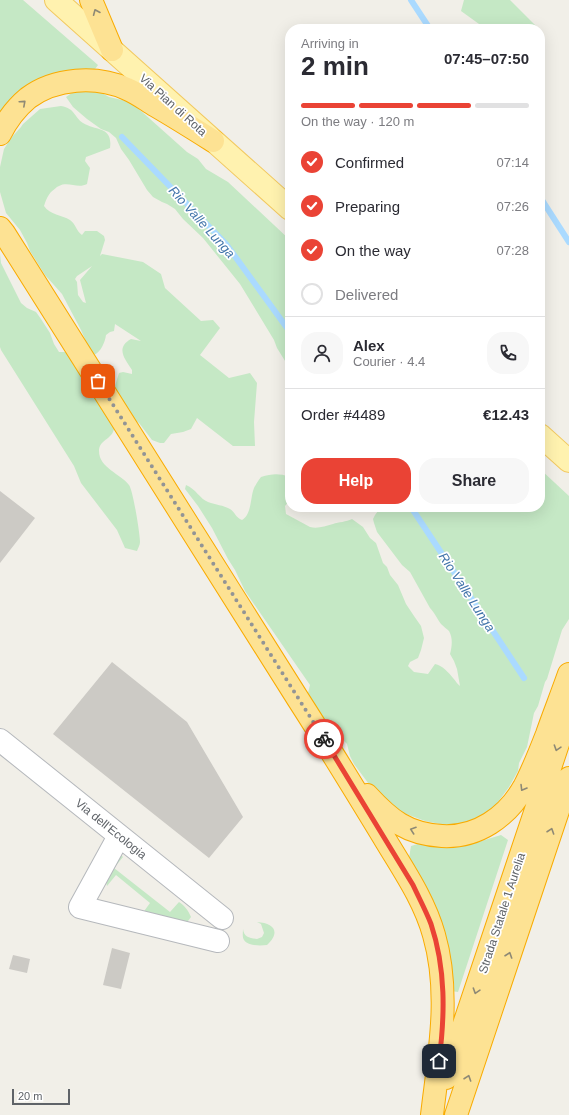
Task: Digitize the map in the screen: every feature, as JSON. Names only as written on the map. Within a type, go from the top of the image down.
[{"type":"highway","points":[[91,0],[112,50]]},
{"type":"highway","points":[[0,134],[12,114],[29,98],[56,85],[82,80],[93,80],[127,88],[213,140]]},
{"type":"highway","points":[[1,227],[337,760],[413,885],[426,911],[435,938],[442,973],[443,1023],[433,1115]]},
{"type":"highway","points":[[337,760],[378,807],[400,825],[412,830],[436,836],[450,837],[477,831],[490,824],[500,816],[513,803],[524,788],[540,752],[569,674]]},
{"type":"highway","name":"Strada Statale 1 Aurelia","points":[[433,1115],[569,711]]},
{"type":"highway","name":"Strada Statale 1 Aurelia","points":[[456,1115],[569,778]]},
{"type":"main road","name":"Via Pian di Rota","points":[[56,0],[285,204]]},
{"type":"main road","points":[[545,440],[569,462]]},
{"type":"street","name":"Via dell'Ecologia","points":[[0,740],[222,918]]},
{"type":"street","points":[[119,836],[80,907],[218,941]]},
{"type":"green space","points":[[0,0],[23,0],[98,65],[93,72],[0,117]]},
{"type":"green space","points":[[464,0],[510,0],[534,24],[479,24],[461,11]]},
{"type":"green space","points":[[85,89],[131,102],[187,152],[198,159],[206,169],[228,182],[285,235],[285,361],[240,284],[203,238],[175,209],[153,197],[121,149],[116,138],[87,119],[73,107],[66,97],[76,90]]},
{"type":"green space","points":[[61,106],[66,107],[83,123],[106,133],[109,136],[110,141],[110,148],[86,157],[85,161],[90,168],[87,184],[80,186],[66,184],[58,186],[51,192],[44,206],[49,211],[67,218],[74,223],[78,232],[82,235],[85,231],[97,231],[104,236],[105,240],[100,256],[102,254],[143,262],[161,274],[165,288],[201,321],[213,320],[220,328],[200,355],[229,378],[250,373],[257,383],[254,422],[255,446],[233,446],[197,418],[191,429],[171,434],[164,443],[160,443],[152,440],[135,420],[129,409],[116,397],[114,389],[119,373],[123,372],[132,374],[132,370],[124,358],[122,350],[123,346],[131,339],[141,341],[115,324],[114,331],[106,335],[104,344],[99,352],[94,355],[91,353],[62,294],[45,275],[30,251],[20,230],[6,213],[0,192],[0,167],[4,149],[23,124],[40,109]],"holes":[[[92,266],[80,280],[86,303],[83,302],[78,295],[77,282],[75,279]]]},
{"type":"green space","points":[[0,254],[1,263],[21,303],[27,308],[36,312],[50,333],[59,352],[65,352],[71,358],[117,417],[113,432],[102,443],[99,451],[100,457],[106,466],[125,481],[131,489],[140,537],[140,543],[137,551],[125,548],[117,530],[81,483],[74,466],[1,350]]},
{"type":"green space","points":[[275,474],[282,475],[285,476],[286,514],[313,528],[352,519],[363,527],[370,538],[376,543],[383,563],[398,585],[406,604],[421,626],[424,638],[421,650],[418,658],[410,662],[408,666],[414,672],[428,674],[435,664],[438,665],[443,668],[460,686],[457,669],[450,654],[452,642],[449,631],[441,624],[430,608],[410,572],[402,565],[377,532],[373,519],[377,512],[545,512],[545,474],[569,496],[569,619],[562,630],[538,706],[534,713],[527,747],[519,763],[518,771],[509,787],[492,810],[482,818],[455,827],[425,821],[390,808],[380,799],[354,764],[347,744],[323,719],[309,697],[308,693],[310,685],[245,591],[212,528],[185,489],[186,485],[193,489],[205,501],[230,509],[238,518],[242,520],[248,514],[254,488],[261,477]]},
{"type":"green space","points":[[501,835],[508,840],[458,992],[451,991],[409,858],[411,846],[421,843],[431,846],[468,845]]},
{"type":"green space","points":[[119,853],[123,857],[114,868],[170,912],[179,902],[189,912],[191,917],[188,921],[183,922],[142,914],[150,903],[116,875],[107,886],[106,882]]},
{"type":"green space","points":[[257,922],[268,924],[274,929],[274,936],[267,945],[251,944],[243,939],[243,929],[244,934],[249,938],[257,939],[262,937],[264,933],[261,924]]},
{"type":"building","points":[[0,491],[35,518],[0,563]]},
{"type":"building","points":[[112,662],[187,722],[243,817],[209,858],[53,734]]},
{"type":"building","points":[[112,948],[130,953],[121,989],[103,985]]},
{"type":"building","points":[[13,955],[30,959],[27,973],[9,969]]},
{"type":"waterway","points":[[411,0],[427,24]]},
{"type":"waterway","name":"Rio Valle Lunga","points":[[122,137],[226,244],[285,325]]},
{"type":"waterway","points":[[545,205],[569,242]]},
{"type":"waterway","name":"Rio Valle Lunga","points":[[414,512],[524,678]]},
{"type":"way so far","points":[[98,381],[324,739]]},
{"type":"route","points":[[324,739],[413,885],[431,923],[442,973],[443,1023],[439,1061]]}]
